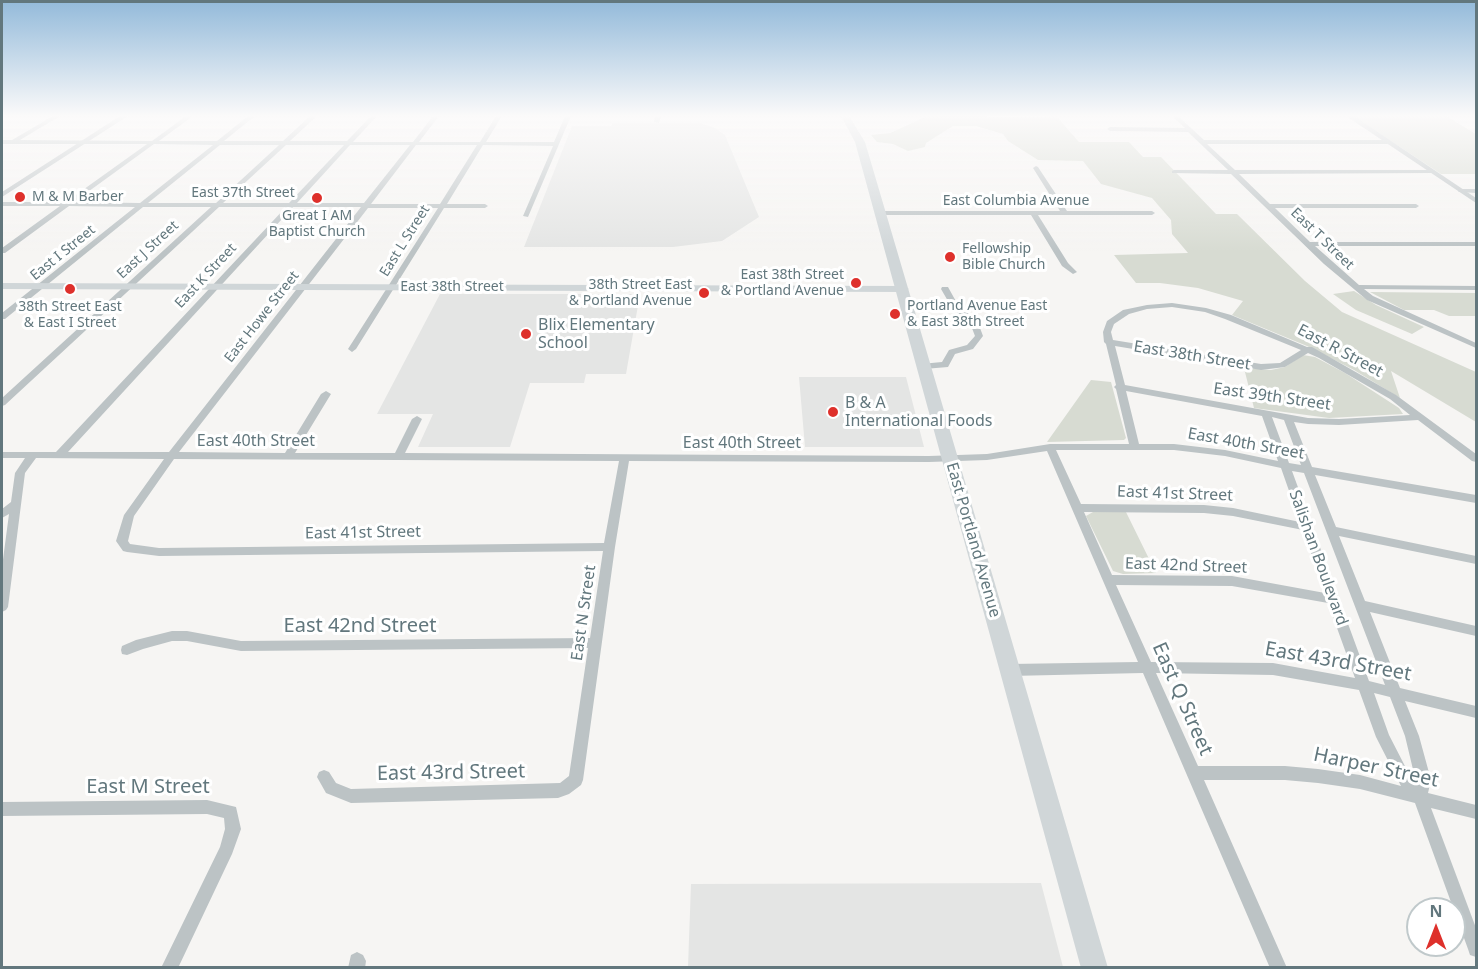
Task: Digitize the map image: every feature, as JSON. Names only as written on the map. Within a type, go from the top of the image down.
[{"type":"main road","name":"East Portland Avenue","points":[[865,161],[1095,968]]},
{"type":"main road","name":"East 38th Street","points":[[2,286],[903,289]]},
{"type":"street","points":[[2,195],[54,161]]},
{"type":"street","points":[[2,251],[128,161]]},
{"type":"street","name":"East I Street","points":[[2,317],[196,161]]},
{"type":"street","name":"East J Street","points":[[2,403],[264,161]]},
{"type":"street","name":"East K Street","points":[[59,455],[333,161]]},
{"type":"street","name":"East Howe Street","points":[[122,541],[129,515],[172,456],[402,161]]},
{"type":"street","name":"East L Street","points":[[352,349],[472,161]]},
{"type":"street","points":[[526,216],[549,161]]},
{"type":"street","name":"East T Street","points":[[1223,161],[1327,262],[1357,287],[1385,306],[1476,346]]},
{"type":"street","points":[[1416,161],[1476,201]]},
{"type":"street","points":[[1036,168],[1065,213]]},
{"type":"street","points":[[1174,172],[1431,171]]},
{"type":"street","points":[[1461,191],[1476,191]]},
{"type":"street","name":"East 37th Street","points":[[2,204],[485,206]]},
{"type":"street","points":[[1270,206],[1416,206]]},
{"type":"street","name":"East Columbia Avenue","points":[[880,213],[1152,213]]},
{"type":"street","points":[[1032,213],[1065,264],[1073,272]]},
{"type":"street","points":[[1310,244],[1476,244]]},
{"type":"street","points":[[1357,287],[1476,288]]},
{"type":"street","points":[[924,366],[945,365],[952,352],[970,347],[979,336],[974,322],[955,306],[945,289]]},
{"type":"street","name":"East R Street","points":[[1108,342],[1107,332],[1110,323],[1126,312],[1172,305],[1206,310],[1308,349],[1360,376],[1422,417],[1476,459]]},
{"type":"street","points":[[1108,342],[1135,446]]},
{"type":"street","name":"East 38th Street","points":[[1108,342],[1261,367],[1282,365],[1308,349]]},
{"type":"street","name":"East 39th Street","points":[[1119,387],[1288,418],[1329,422],[1422,417]]},
{"type":"street","points":[[288,456],[326,394]]},
{"type":"street","name":"Salishan Boulevard","points":[[1266,414],[1363,685],[1395,763],[1403,777],[1420,797],[1476,949]]},
{"type":"street","name":"Salishan Boulevard","points":[[1288,418],[1414,742],[1424,780],[1420,797]]},
{"type":"street","points":[[399,456],[417,419]]},
{"type":"street","name":"East 40th Street","points":[[2,455],[950,458],[987,457],[1050,447],[1135,446],[1198,450],[1476,499]]},
{"type":"street","name":"East Q Street","points":[[1050,447],[1279,968]]},
{"type":"street","points":[[2,607],[20,473],[33,455]]},
{"type":"street","name":"East N Street","points":[[579,773],[609,547],[625,457]]},
{"type":"street","points":[[2,514],[16,504]]},
{"type":"street","name":"East 41st Street","points":[[1077,508],[1214,510],[1306,527]]},
{"type":"street","points":[[1332,530],[1476,560]]},
{"type":"street","name":"East 41st Street","points":[[122,541],[127,548],[159,552],[609,547]]},
{"type":"street","name":"East 42nd Street","points":[[1110,580],[1232,581],[1332,599]]},
{"type":"street","points":[[1362,605],[1476,631]]},
{"type":"street","name":"East 42nd Street","points":[[127,650],[140,644],[172,636],[187,636],[241,646],[596,643]]},
{"type":"street","name":"East 43rd Street","points":[[1010,670],[1146,667],[1273,669],[1363,685],[1476,712]]},
{"type":"street","name":"East 43rd Street","points":[[324,777],[331,788],[351,796],[558,791],[571,784],[579,773]]},
{"type":"street","name":"Harper Street","points":[[1194,773],[1285,773],[1318,776],[1360,782],[1476,812]]},
{"type":"street","name":"East M Street","points":[[2,809],[207,807],[231,812],[233,829],[227,849],[169,968]]},
{"type":"shaded area","points":[[558,161],[736,161],[759,217],[722,241],[673,247],[524,247]]},
{"type":"shaded area","points":[[1083,161],[1165,161],[1216,214],[1237,214],[1305,281],[1342,312],[1476,372],[1476,422],[1391,371],[1400,398],[1354,370],[1307,346],[1232,315],[1243,301],[1198,288],[1160,283],[1136,283],[1114,255],[1188,253],[1172,234],[1171,220],[1152,198],[1101,184]]},
{"type":"shaded area","points":[[1422,161],[1476,161],[1476,174],[1441,174]]},
{"type":"shaded area","points":[[1354,291],[1376,305],[1424,327],[1412,334],[1356,310],[1333,294]]},
{"type":"shaded area","points":[[1370,292],[1476,293],[1476,316],[1449,316],[1434,310],[1404,310]]},
{"type":"shaded area","name":"Blix Elementary School","points":[[440,294],[640,294],[626,374],[586,374],[584,383],[530,383],[510,447],[418,447],[433,414],[377,414]]},
{"type":"shaded area","points":[[1303,355],[1315,357],[1345,373],[1399,408],[1403,414],[1329,418],[1254,408],[1244,368],[1271,370],[1285,367]]},
{"type":"shaded area","points":[[799,377],[906,377],[924,447],[805,447]]},
{"type":"shaded area","points":[[1091,380],[1111,382],[1126,438],[1124,440],[1047,442]]},
{"type":"shaded area","points":[[1125,510],[1156,573],[1123,574],[1113,571],[1086,516],[1093,512]]},
{"type":"shaded area","points":[[1041,883],[1063,967],[688,967],[691,884]]},
{"type":"place","name":"M & M Barber","points":[[20,197]]},
{"type":"place","name":"Great I AM Baptist Church","points":[[317,198]]},
{"type":"place","name":"Fellowship Bible Church","points":[[950,257]]},
{"type":"place","name":"East 38th Street & Portland Avenue","points":[[856,283]]},
{"type":"place","name":"38th Street East & East I Street","points":[[70,289]]},
{"type":"place","name":"38th Street East & Portland Avenue","points":[[704,293]]},
{"type":"place","name":"Portland Avenue East & East 38th Street","points":[[895,314]]},
{"type":"place","name":"Blix Elementary School","points":[[526,334]]},
{"type":"place","name":"B & A International Foods","points":[[833,412]]}]
